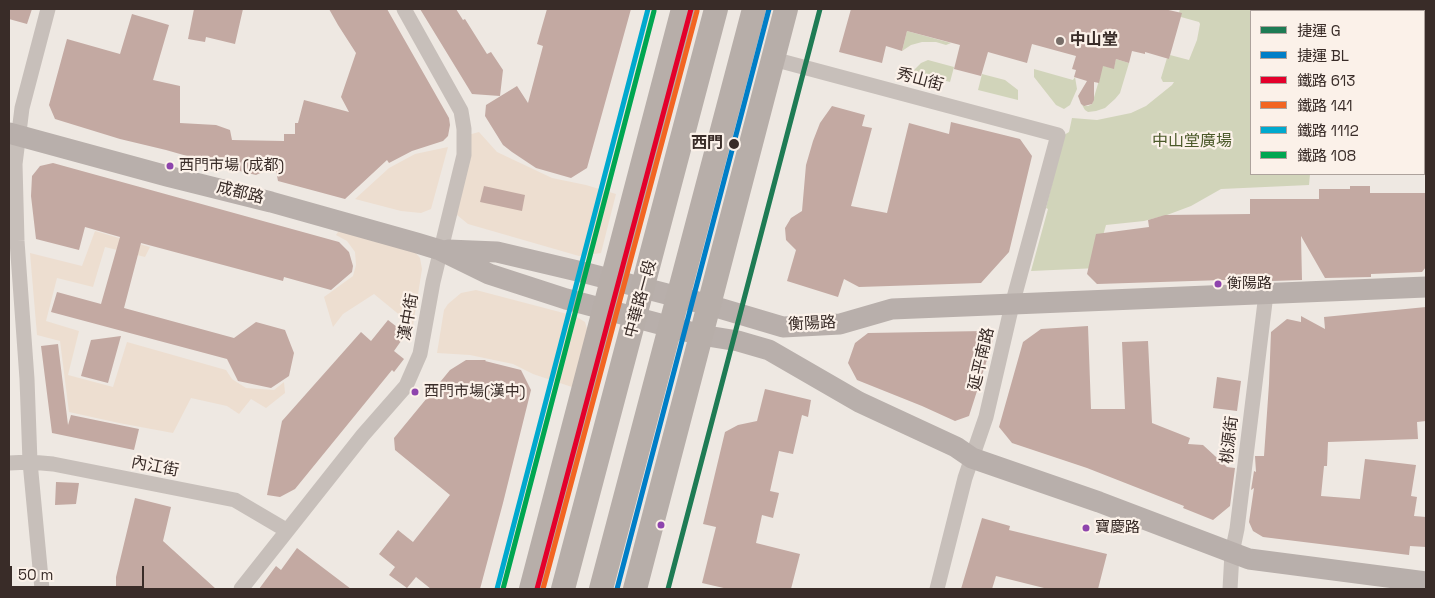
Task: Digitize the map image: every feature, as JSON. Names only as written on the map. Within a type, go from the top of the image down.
[{"type":"main road","name":"中華路一段","points":[[532,589],[683,9]]},
{"type":"main road","name":"中華路一段","points":[[563,589],[644,288],[716,9]]},
{"type":"main road","points":[[601,589],[754,9]]},
{"type":"main road","points":[[635,589],[786,9]]},
{"type":"street","points":[[42,589],[30,462],[27,379],[16,206],[14,134],[48,9]]},
{"type":"street","name":"漢中街","points":[[241,589],[363,435],[406,386],[420,354],[432,282],[464,155],[462,111],[404,9]]},
{"type":"street","name":"秀山街","points":[[773,59],[1058,135]]},
{"type":"street","name":"成都路","points":[[14,134],[271,202],[440,250],[488,274],[566,299],[606,308],[702,335]]},
{"type":"street","name":"延平南路","points":[[936,589],[965,478],[986,418],[1012,305],[1058,135]]},
{"type":"street","name":"成都路","points":[[440,250],[497,252],[709,305]]},
{"type":"street","name":"衡陽路","points":[[709,305],[784,327],[840,324],[892,309],[1426,287]]},
{"type":"street","name":"桃源街","points":[[1230,589],[1232,553],[1237,528],[1266,294]]},
{"type":"street","points":[[702,335],[738,341],[769,350],[859,402],[956,448],[972,458],[1099,502],[1249,559],[1426,582]]},
{"type":"street","name":"內江街","points":[[9,463],[53,464],[235,500],[286,530]]},
{"type":"green space","name":"中山堂廣場","points":[[1180,9],[1312,9],[1250,10],[1250,175],[1310,175],[1309,185],[1221,189],[1191,206],[1167,215],[1144,221],[1106,225],[1095,264],[1098,268],[1031,271],[1048,209],[1046,208],[1064,135],[1069,132],[1072,118],[1097,120],[1131,113],[1146,106],[1172,85],[1174,82],[1163,82],[1161,78],[1167,58],[1169,59],[1170,55],[1189,60],[1197,40],[1200,24],[1199,22],[1181,17]]},
{"type":"green space","points":[[907,31],[951,43],[946,45],[936,42],[922,42],[911,45],[902,51]]},
{"type":"green space","points":[[1116,59],[1129,63],[1120,93],[1105,108],[1088,112],[1082,105],[1088,106],[1092,104],[1100,77],[1095,64],[1114,68]]},
{"type":"green space","points":[[928,60],[954,67],[950,82],[912,72],[921,63]]},
{"type":"green space","points":[[1034,69],[1073,80],[1075,77],[1077,89],[1070,105],[1064,109],[1056,105],[1034,77]]},
{"type":"green space","points":[[982,74],[1005,80],[1018,90],[1018,100],[978,90]]},
{"type":"shaded area","points":[[479,132],[497,152],[552,178],[616,194],[601,253],[579,256],[468,224],[457,215],[457,201],[468,135]]},
{"type":"shaded area","points":[[448,147],[431,209],[421,213],[401,211],[355,199],[389,168],[415,154]]},
{"type":"shaded area","points":[[340,229],[415,252],[420,258],[422,269],[413,326],[374,294],[343,314],[333,327],[324,297],[353,276],[356,265],[355,252],[347,241],[336,235]]},
{"type":"shaded area","points":[[95,231],[150,247],[145,257],[105,247],[93,287],[57,278],[46,321],[79,331],[68,375],[113,387],[127,342],[226,370],[232,379],[246,388],[274,390],[284,382],[285,393],[266,408],[251,399],[239,414],[227,406],[191,398],[173,433],[69,412],[60,341],[37,335],[30,253],[82,266]]},
{"type":"shaded area","points":[[476,290],[575,316],[585,322],[588,332],[575,388],[533,374],[513,364],[470,355],[437,353],[444,310],[461,293]]},
{"type":"building","points":[[9,9],[32,9],[27,24],[9,19]]},
{"type":"building","points":[[194,9],[243,9],[235,44],[206,37],[205,42],[188,39]]},
{"type":"building","points":[[329,9],[387,9],[449,118],[450,125],[448,136],[443,141],[412,151],[389,163],[387,160],[345,199],[278,181],[275,166],[256,175],[187,158],[187,156],[120,139],[55,119],[49,105],[67,39],[120,54],[132,14],[169,25],[153,80],[180,86],[180,123],[216,125],[230,130],[232,140],[284,141],[284,134],[295,134],[295,123],[298,123],[304,100],[349,112],[341,97],[356,53]]},
{"type":"building","points":[[420,9],[456,9],[463,20],[465,19],[487,54],[491,52],[503,70],[500,96],[472,94]]},
{"type":"building","points":[[547,9],[631,9],[587,168],[571,178],[536,168],[512,152],[503,145],[485,116],[486,105],[517,86],[528,103],[543,46],[537,44]]},
{"type":"building","name":"中山堂","points":[[851,9],[1164,9],[1182,13],[1169,59],[1145,52],[1145,54],[1132,51],[1129,63],[1116,59],[1114,69],[1103,66],[1099,83],[1094,82],[1094,100],[1092,104],[1084,106],[1081,104],[1078,96],[1087,81],[1074,77],[1076,70],[1072,69],[1076,56],[1032,44],[1027,63],[988,52],[981,76],[954,69],[960,45],[907,31],[902,51],[886,46],[882,63],[839,52]]},
{"type":"building","points":[[832,106],[865,115],[862,126],[872,128],[851,206],[887,213],[909,123],[949,134],[951,122],[1020,139],[1032,156],[1009,252],[981,283],[859,287],[844,279],[838,297],[787,281],[796,250],[786,240],[785,228],[791,218],[802,211],[806,165],[820,123]]},
{"type":"building","points":[[53,163],[339,242],[349,252],[353,266],[352,272],[331,290],[284,277],[283,281],[141,243],[124,308],[234,338],[256,322],[285,330],[294,353],[289,376],[271,388],[238,381],[227,359],[51,312],[57,292],[101,304],[120,237],[85,227],[79,250],[36,239],[31,196],[32,176],[40,166]]},
{"type":"building","points":[[484,186],[525,195],[522,211],[480,202]]},
{"type":"building","points":[[1350,186],[1370,186],[1370,193],[1426,193],[1426,267],[1422,272],[1371,274],[1371,277],[1325,278],[1301,236],[1302,280],[1272,281],[1272,277],[1255,276],[1255,279],[1097,284],[1087,274],[1096,234],[1149,227],[1148,220],[1165,215],[1250,214],[1250,199],[1319,199],[1319,189],[1350,189]]},
{"type":"building","points":[[1426,307],[1426,421],[1417,422],[1418,439],[1328,442],[1327,466],[1324,466],[1321,496],[1360,499],[1365,459],[1416,465],[1411,496],[1417,497],[1414,516],[1426,517],[1426,547],[1410,546],[1409,555],[1263,537],[1253,531],[1249,522],[1254,488],[1251,490],[1254,471],[1256,472],[1255,456],[1264,456],[1271,332],[1287,319],[1301,322],[1301,316],[1325,329],[1324,317]]},
{"type":"building","points":[[388,320],[406,334],[394,351],[404,359],[394,372],[392,370],[295,489],[280,497],[267,495],[282,421],[361,332],[371,341]]},
{"type":"building","points":[[1088,326],[1091,409],[1125,409],[1122,342],[1148,341],[1152,423],[1190,438],[1188,444],[1203,445],[1227,467],[1235,468],[1230,506],[1213,520],[1183,508],[1184,506],[1087,468],[1012,443],[999,427],[1023,342],[1041,329]]},
{"type":"building","points":[[984,331],[993,341],[969,416],[955,421],[857,380],[848,363],[855,343],[868,333]]},
{"type":"building","points":[[121,336],[108,383],[81,376],[91,340]]},
{"type":"building","points":[[58,344],[68,425],[71,415],[139,429],[134,450],[52,433],[41,346]]},
{"type":"building","points":[[466,360],[486,360],[521,370],[531,390],[503,503],[480,589],[431,589],[416,577],[407,588],[389,575],[395,567],[379,554],[398,530],[413,542],[450,495],[395,450],[394,438],[450,370]]},
{"type":"building","points":[[1217,377],[1241,381],[1237,411],[1213,408]]},
{"type":"building","points":[[765,389],[811,400],[808,417],[802,415],[793,454],[779,451],[770,491],[779,493],[773,518],[762,515],[756,543],[800,554],[791,589],[728,589],[702,583],[716,527],[703,524],[725,432],[738,425],[757,421]]},
{"type":"building","points":[[56,482],[79,483],[76,504],[55,505]]},
{"type":"building","points":[[135,498],[171,507],[163,541],[216,589],[116,589],[116,577]]},
{"type":"building","points":[[982,518],[1010,526],[1009,530],[1107,554],[1098,589],[1048,589],[996,576],[992,589],[961,589]]},
{"type":"building","points":[[297,548],[351,589],[259,589],[276,566],[281,570]]},
{"type":"metro line","name":"BL","points":[[617,589],[769,9]]},
{"type":"metro line","name":"G","points":[[668,589],[820,9]]},
{"type":"rail line","name":"1112","points":[[497,589],[648,9]]},
{"type":"rail line","name":"613","points":[[537,589],[691,9]]},
{"type":"rail line","name":"108","points":[[503,589],[654,11]]},
{"type":"rail line","name":"141","points":[[543,589],[697,11]]},
{"type":"place","name":"中山堂","points":[[1060,41]]},
{"type":"place","name":"西門","points":[[734,144]]},
{"type":"place","name":"西門市場 (成都)","points":[[170,166]]},
{"type":"place","name":"衡陽路","points":[[1218,284]]},
{"type":"place","name":"西門市場(漢中)","points":[[415,392]]},
{"type":"place","name":"寶慶路","points":[[1086,528]]}]
